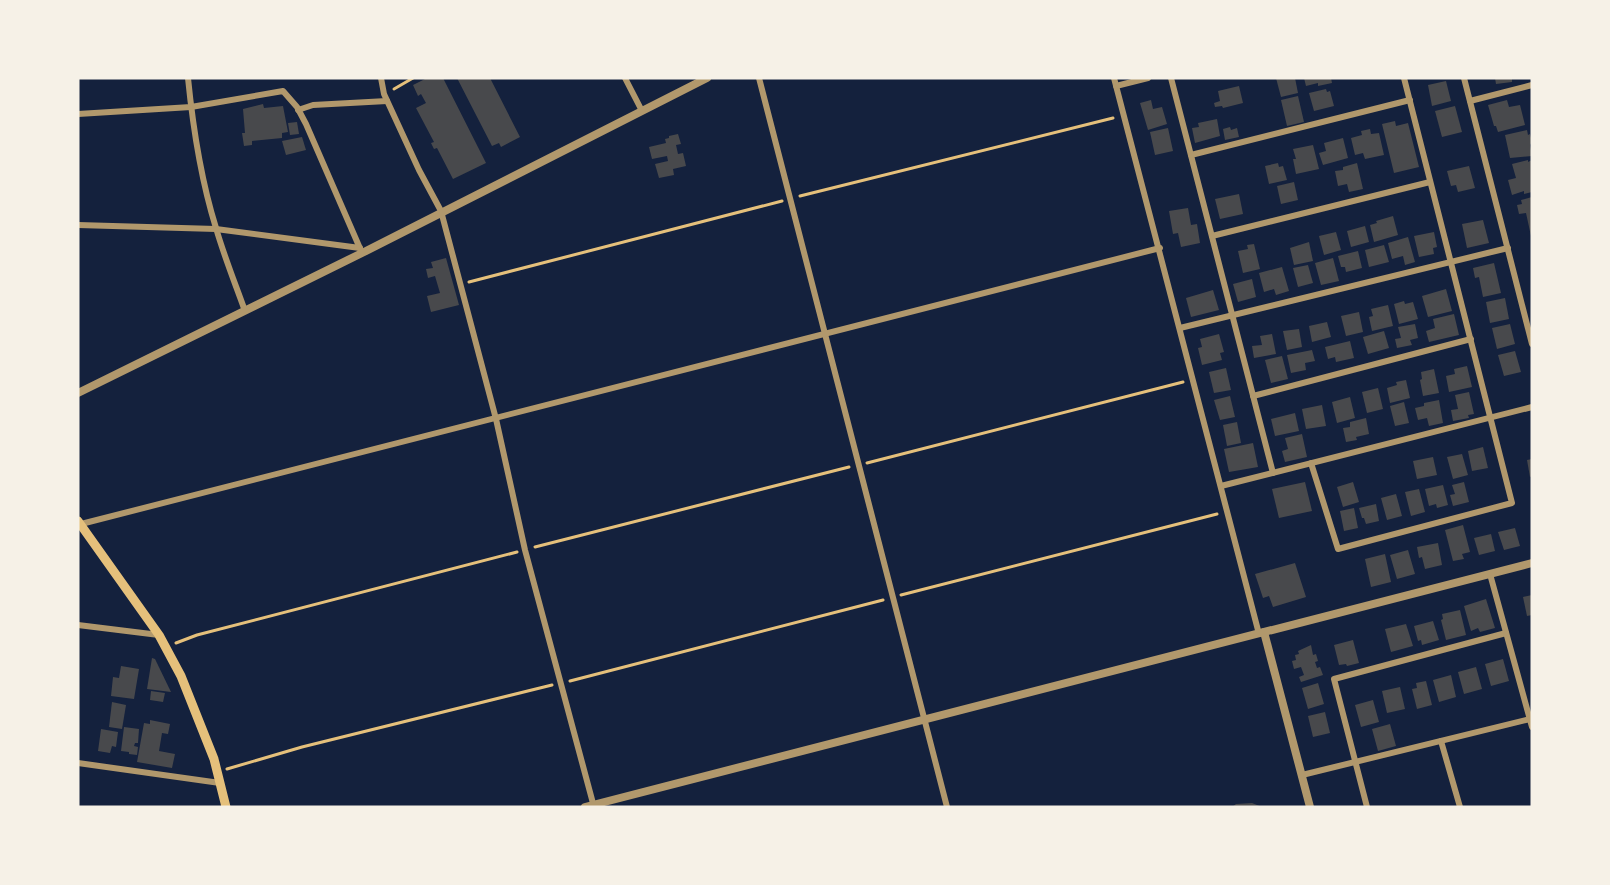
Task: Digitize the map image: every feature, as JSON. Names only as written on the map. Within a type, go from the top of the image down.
[{"type":"main road","points":[[80,522],[159,635],[181,676],[217,771],[226,807]]},
{"type":"street","points":[[188,78],[206,193],[216,229],[245,310]]},
{"type":"street","points":[[381,78],[385,98],[418,170],[441,211],[496,419],[525,550],[594,806]]},
{"type":"street","points":[[625,78],[642,111]]},
{"type":"street","points":[[78,393],[707,78]]},
{"type":"street","points":[[759,78],[947,807]]},
{"type":"street","points":[[1114,78],[1221,486],[1310,807]]},
{"type":"street","points":[[1116,86],[1148,78]]},
{"type":"street","points":[[1171,78],[1273,472]]},
{"type":"street","points":[[1311,463],[1338,549],[1512,503],[1404,78]]},
{"type":"street","points":[[1464,78],[1532,344]]},
{"type":"street","points":[[1470,101],[1532,85]]},
{"type":"street","points":[[78,114],[191,107],[283,91],[298,110],[361,250]]},
{"type":"street","points":[[298,110],[314,105],[385,98]]},
{"type":"street","points":[[1191,155],[1410,100]]},
{"type":"street","points":[[1212,236],[1431,182]]},
{"type":"street","points":[[78,225],[216,229],[361,250]]},
{"type":"street","points":[[80,522],[496,419],[1160,248]]},
{"type":"street","points":[[1180,328],[1508,248]]},
{"type":"street","points":[[1253,396],[1470,339]]},
{"type":"street","points":[[1221,486],[1532,407]]},
{"type":"street","points":[[585,807],[1532,563]]},
{"type":"street","points":[[1490,574],[1532,727]]},
{"type":"street","points":[[78,625],[159,635]]},
{"type":"street","points":[[1367,807],[1334,680],[1506,633]]},
{"type":"street","points":[[1302,774],[1530,719]]},
{"type":"street","points":[[1441,741],[1460,807]]},
{"type":"street","points":[[78,763],[220,783]]},
{"type":"path","points":[[385,98],[413,78]]},
{"type":"path","points":[[165,647],[197,635],[1193,380]]},
{"type":"path","points":[[217,771],[302,747],[1228,512]]},
{"type":"building","points":[[427,78],[443,78],[486,163],[453,179],[437,148],[434,149],[431,143],[434,142],[416,108],[426,103],[421,94],[418,96],[413,85]]},
{"type":"building","points":[[457,78],[490,78],[520,137],[501,147],[499,143],[492,146]]},
{"type":"building","points":[[1276,78],[1295,78],[1298,93],[1281,97]]},
{"type":"building","points":[[1304,78],[1331,78],[1332,83],[1306,86]]},
{"type":"building","points":[[1495,78],[1512,78],[1512,82],[1496,84]]},
{"type":"building","points":[[1446,81],[1451,101],[1432,106],[1428,85]]},
{"type":"building","points":[[1239,86],[1243,103],[1223,108],[1222,106],[1215,107],[1214,103],[1220,101],[1218,91]]},
{"type":"building","points":[[1326,89],[1327,92],[1330,91],[1334,106],[1314,111],[1309,93]]},
{"type":"building","points":[[1298,96],[1304,122],[1287,126],[1281,100]]},
{"type":"building","points":[[1151,100],[1153,109],[1162,107],[1167,124],[1148,130],[1140,103]]},
{"type":"building","points":[[1507,100],[1509,107],[1520,105],[1525,125],[1498,132],[1488,105]]},
{"type":"building","points":[[263,104],[264,108],[283,106],[288,132],[282,133],[282,138],[252,141],[252,145],[244,146],[243,109]]},
{"type":"building","points":[[1455,106],[1462,132],[1442,137],[1435,111]]},
{"type":"building","points":[[1217,119],[1220,136],[1195,143],[1192,128],[1199,127],[1198,123]]},
{"type":"building","points":[[1395,121],[1396,126],[1408,123],[1419,167],[1394,173],[1382,124]]},
{"type":"building","points":[[297,122],[299,134],[290,135],[288,123]]},
{"type":"building","points":[[1230,127],[1231,130],[1237,128],[1239,137],[1225,140],[1223,129]]},
{"type":"building","points":[[1168,128],[1173,151],[1155,155],[1150,132]]},
{"type":"building","points":[[1370,129],[1371,134],[1379,133],[1384,155],[1365,159],[1363,153],[1355,155],[1351,138],[1362,135],[1361,131]]},
{"type":"building","points":[[1527,130],[1532,142],[1530,145],[1532,156],[1510,158],[1505,135]]},
{"type":"building","points":[[678,134],[681,144],[676,145],[678,154],[683,153],[686,166],[673,169],[674,175],[659,178],[655,164],[668,161],[667,156],[652,159],[649,147],[666,143],[665,139],[669,136]]},
{"type":"building","points":[[302,137],[306,150],[286,155],[282,141]]},
{"type":"building","points":[[1343,138],[1348,158],[1323,165],[1319,153],[1326,151],[1324,143]]},
{"type":"building","points":[[1313,145],[1319,169],[1296,174],[1293,149]]},
{"type":"building","points":[[1528,160],[1528,162],[1532,160],[1532,192],[1524,194],[1524,191],[1512,195],[1508,180],[1516,178],[1512,164]]},
{"type":"building","points":[[1278,163],[1279,167],[1283,166],[1287,180],[1269,184],[1265,166]]},
{"type":"building","points":[[1357,163],[1363,189],[1349,192],[1347,184],[1338,186],[1335,171]]},
{"type":"building","points":[[1469,166],[1475,188],[1458,192],[1456,185],[1451,186],[1447,171]]},
{"type":"building","points":[[1294,182],[1298,200],[1281,204],[1277,186]]},
{"type":"building","points":[[1239,194],[1243,214],[1220,219],[1215,199]]},
{"type":"building","points":[[1532,197],[1531,236],[1526,213],[1519,214],[1517,205],[1522,204],[1521,200]]},
{"type":"building","points":[[1188,208],[1191,225],[1197,224],[1200,243],[1181,247],[1178,233],[1173,234],[1169,211]]},
{"type":"building","points":[[1393,216],[1398,235],[1374,242],[1370,225]]},
{"type":"building","points":[[1483,220],[1489,243],[1467,248],[1462,224]]},
{"type":"building","points":[[1365,226],[1369,242],[1351,247],[1347,231]]},
{"type":"building","points":[[1336,232],[1341,250],[1324,255],[1319,236]]},
{"type":"building","points":[[1434,232],[1437,247],[1433,248],[1434,254],[1419,257],[1414,236]]},
{"type":"building","points":[[1408,237],[1415,262],[1405,265],[1403,256],[1392,259],[1388,243]]},
{"type":"building","points":[[1309,242],[1313,261],[1294,265],[1290,248]]},
{"type":"building","points":[[1254,244],[1260,269],[1243,273],[1238,251],[1248,249],[1247,245]]},
{"type":"building","points":[[1384,245],[1389,262],[1369,267],[1365,250]]},
{"type":"building","points":[[1358,251],[1362,268],[1346,272],[1345,267],[1341,267],[1338,256]]},
{"type":"building","points":[[446,258],[459,305],[431,312],[427,296],[440,293],[435,276],[428,278],[426,269],[433,268],[431,262]]},
{"type":"building","points":[[1333,258],[1339,281],[1321,285],[1315,263]]},
{"type":"building","points":[[1494,263],[1501,293],[1483,297],[1479,277],[1475,278],[1473,268]]},
{"type":"building","points":[[1308,265],[1313,283],[1298,287],[1293,268]]},
{"type":"building","points":[[1282,267],[1289,291],[1276,295],[1274,289],[1264,292],[1259,273]]},
{"type":"building","points":[[1252,279],[1256,297],[1238,302],[1233,284]]},
{"type":"building","points":[[1446,289],[1452,311],[1428,317],[1422,296]]},
{"type":"building","points":[[1213,290],[1219,310],[1191,317],[1186,298]]},
{"type":"building","points":[[1505,298],[1509,319],[1490,323],[1486,302]]},
{"type":"building","points":[[1404,301],[1405,304],[1413,302],[1418,319],[1399,324],[1394,304]]},
{"type":"building","points":[[1388,305],[1393,326],[1372,331],[1369,317],[1373,316],[1371,309]]},
{"type":"building","points":[[1359,312],[1363,332],[1346,336],[1341,316]]},
{"type":"building","points":[[1454,314],[1459,335],[1429,342],[1426,331],[1435,328],[1433,319]]},
{"type":"building","points":[[1327,322],[1331,337],[1312,342],[1309,326]]},
{"type":"building","points":[[1415,324],[1418,338],[1410,340],[1412,345],[1397,348],[1395,339],[1401,338],[1398,327]]},
{"type":"building","points":[[1510,324],[1515,344],[1497,349],[1492,328]]},
{"type":"building","points":[[1299,329],[1302,347],[1287,350],[1283,331]]},
{"type":"building","points":[[1384,331],[1389,348],[1368,354],[1363,337]]},
{"type":"building","points":[[1219,334],[1224,352],[1220,353],[1222,360],[1202,365],[1198,348],[1202,347],[1200,339]]},
{"type":"building","points":[[1272,334],[1276,354],[1254,358],[1252,346],[1262,345],[1260,336]]},
{"type":"building","points":[[1350,341],[1354,358],[1336,362],[1335,357],[1328,359],[1325,347]]},
{"type":"building","points":[[1312,350],[1315,361],[1305,363],[1306,370],[1291,373],[1287,355]]},
{"type":"building","points":[[1515,351],[1521,372],[1504,376],[1498,355]]},
{"type":"building","points":[[1282,356],[1288,379],[1271,383],[1265,360]]},
{"type":"building","points":[[1467,366],[1472,387],[1449,392],[1446,376],[1455,374],[1454,369]]},
{"type":"building","points":[[1226,368],[1231,390],[1214,393],[1209,372]]},
{"type":"building","points":[[1434,369],[1439,393],[1423,396],[1421,372]]},
{"type":"building","points":[[1406,380],[1410,398],[1390,403],[1387,388],[1397,385],[1396,382]]},
{"type":"building","points":[[1378,388],[1383,409],[1367,413],[1362,392]]},
{"type":"building","points":[[1469,392],[1474,414],[1468,415],[1469,418],[1453,421],[1451,410],[1458,409],[1455,395]]},
{"type":"building","points":[[1230,396],[1235,417],[1220,420],[1214,400]]},
{"type":"building","points":[[1350,397],[1355,418],[1337,423],[1332,402]]},
{"type":"building","points":[[1439,400],[1443,423],[1429,426],[1427,418],[1418,420],[1415,408],[1424,406],[1424,403]]},
{"type":"building","points":[[1404,402],[1409,423],[1395,426],[1390,406]]},
{"type":"building","points":[[1322,405],[1326,426],[1306,429],[1302,409]]},
{"type":"building","points":[[1295,413],[1299,431],[1275,436],[1271,419]]},
{"type":"building","points":[[1366,418],[1369,434],[1346,442],[1343,428],[1350,427],[1350,422]]},
{"type":"building","points":[[1237,422],[1241,443],[1227,446],[1223,425]]},
{"type":"building","points":[[1302,434],[1307,457],[1285,462],[1282,451],[1288,449],[1285,438]]},
{"type":"building","points":[[1253,443],[1258,467],[1229,472],[1224,449]]},
{"type":"building","points":[[1483,447],[1488,468],[1472,471],[1468,451]]},
{"type":"building","points":[[1462,454],[1468,475],[1453,479],[1447,457]]},
{"type":"building","points":[[1433,457],[1437,475],[1417,479],[1413,461]]},
{"type":"building","points":[[1532,459],[1532,476],[1530,477],[1527,460]]},
{"type":"building","points":[[1305,482],[1312,511],[1279,518],[1272,489]]},
{"type":"building","points":[[1353,482],[1359,502],[1343,507],[1337,487]]},
{"type":"building","points":[[1464,482],[1469,502],[1453,506],[1450,495],[1455,494],[1452,485]]},
{"type":"building","points":[[1443,485],[1448,505],[1437,508],[1436,504],[1429,506],[1425,489]]},
{"type":"building","points":[[1419,489],[1425,512],[1411,516],[1405,492]]},
{"type":"building","points":[[1396,494],[1402,516],[1387,520],[1381,498]]},
{"type":"building","points":[[1376,504],[1379,521],[1366,524],[1359,508]]},
{"type":"building","points":[[1354,508],[1358,528],[1344,531],[1340,511]]},
{"type":"building","points":[[1463,525],[1470,552],[1462,554],[1464,559],[1453,561],[1445,530]]},
{"type":"building","points":[[1515,528],[1520,546],[1504,550],[1498,532]]},
{"type":"building","points":[[1491,534],[1495,551],[1479,555],[1474,538]]},
{"type":"building","points":[[1438,543],[1442,565],[1425,569],[1422,557],[1419,558],[1417,547]]},
{"type":"building","points":[[1408,550],[1415,574],[1397,579],[1390,555]]},
{"type":"building","points":[[1385,554],[1391,582],[1371,587],[1365,559]]},
{"type":"building","points":[[1295,563],[1306,597],[1273,607],[1269,596],[1263,598],[1255,574]]},
{"type":"building","points":[[1532,595],[1532,615],[1527,616],[1523,597]]},
{"type":"building","points":[[1486,599],[1495,628],[1480,632],[1478,628],[1471,631],[1464,606]]},
{"type":"building","points":[[1460,610],[1466,635],[1446,640],[1441,620],[1443,619],[1442,614]]},
{"type":"building","points":[[1433,621],[1439,640],[1422,645],[1421,640],[1418,641],[1414,626]]},
{"type":"building","points":[[1406,624],[1413,646],[1391,652],[1385,629]]},
{"type":"building","points":[[1353,640],[1359,663],[1339,665],[1334,645]]},
{"type":"building","points":[[1311,645],[1313,655],[1316,654],[1318,661],[1315,662],[1317,668],[1320,667],[1323,675],[1301,682],[1299,677],[1304,675],[1301,667],[1294,669],[1292,661],[1296,660],[1295,655],[1299,654],[1298,651]]},
{"type":"building","points":[[152,658],[155,659],[171,692],[147,689]]},
{"type":"building","points":[[1503,659],[1509,681],[1491,686],[1485,664]]},
{"type":"building","points":[[121,666],[139,669],[134,699],[111,696],[113,677],[119,678]]},
{"type":"building","points":[[1476,667],[1482,689],[1464,694],[1458,672]]},
{"type":"building","points":[[1451,675],[1456,697],[1439,702],[1433,680]]},
{"type":"building","points":[[1426,681],[1432,705],[1417,709],[1412,689],[1417,688],[1416,683]]},
{"type":"building","points":[[1318,683],[1324,704],[1308,709],[1302,688]]},
{"type":"building","points":[[1400,687],[1405,709],[1387,713],[1382,691]]},
{"type":"building","points":[[151,691],[165,693],[163,702],[150,700]]},
{"type":"building","points":[[1373,700],[1379,722],[1361,727],[1355,705]]},
{"type":"building","points":[[112,702],[126,705],[122,729],[109,727]]},
{"type":"building","points":[[1325,712],[1330,733],[1313,737],[1308,716]]},
{"type":"building","points":[[150,720],[170,724],[168,734],[162,733],[159,751],[175,754],[172,768],[137,762],[144,723],[150,724]]},
{"type":"building","points":[[1390,724],[1396,746],[1378,751],[1372,729]]},
{"type":"building","points":[[124,727],[139,729],[138,743],[134,746],[138,747],[137,755],[121,751]]},
{"type":"building","points":[[101,729],[118,732],[116,747],[112,746],[110,753],[98,751]]},
{"type":"building","points":[[1252,803],[1262,807],[1232,807],[1236,804]]}]
